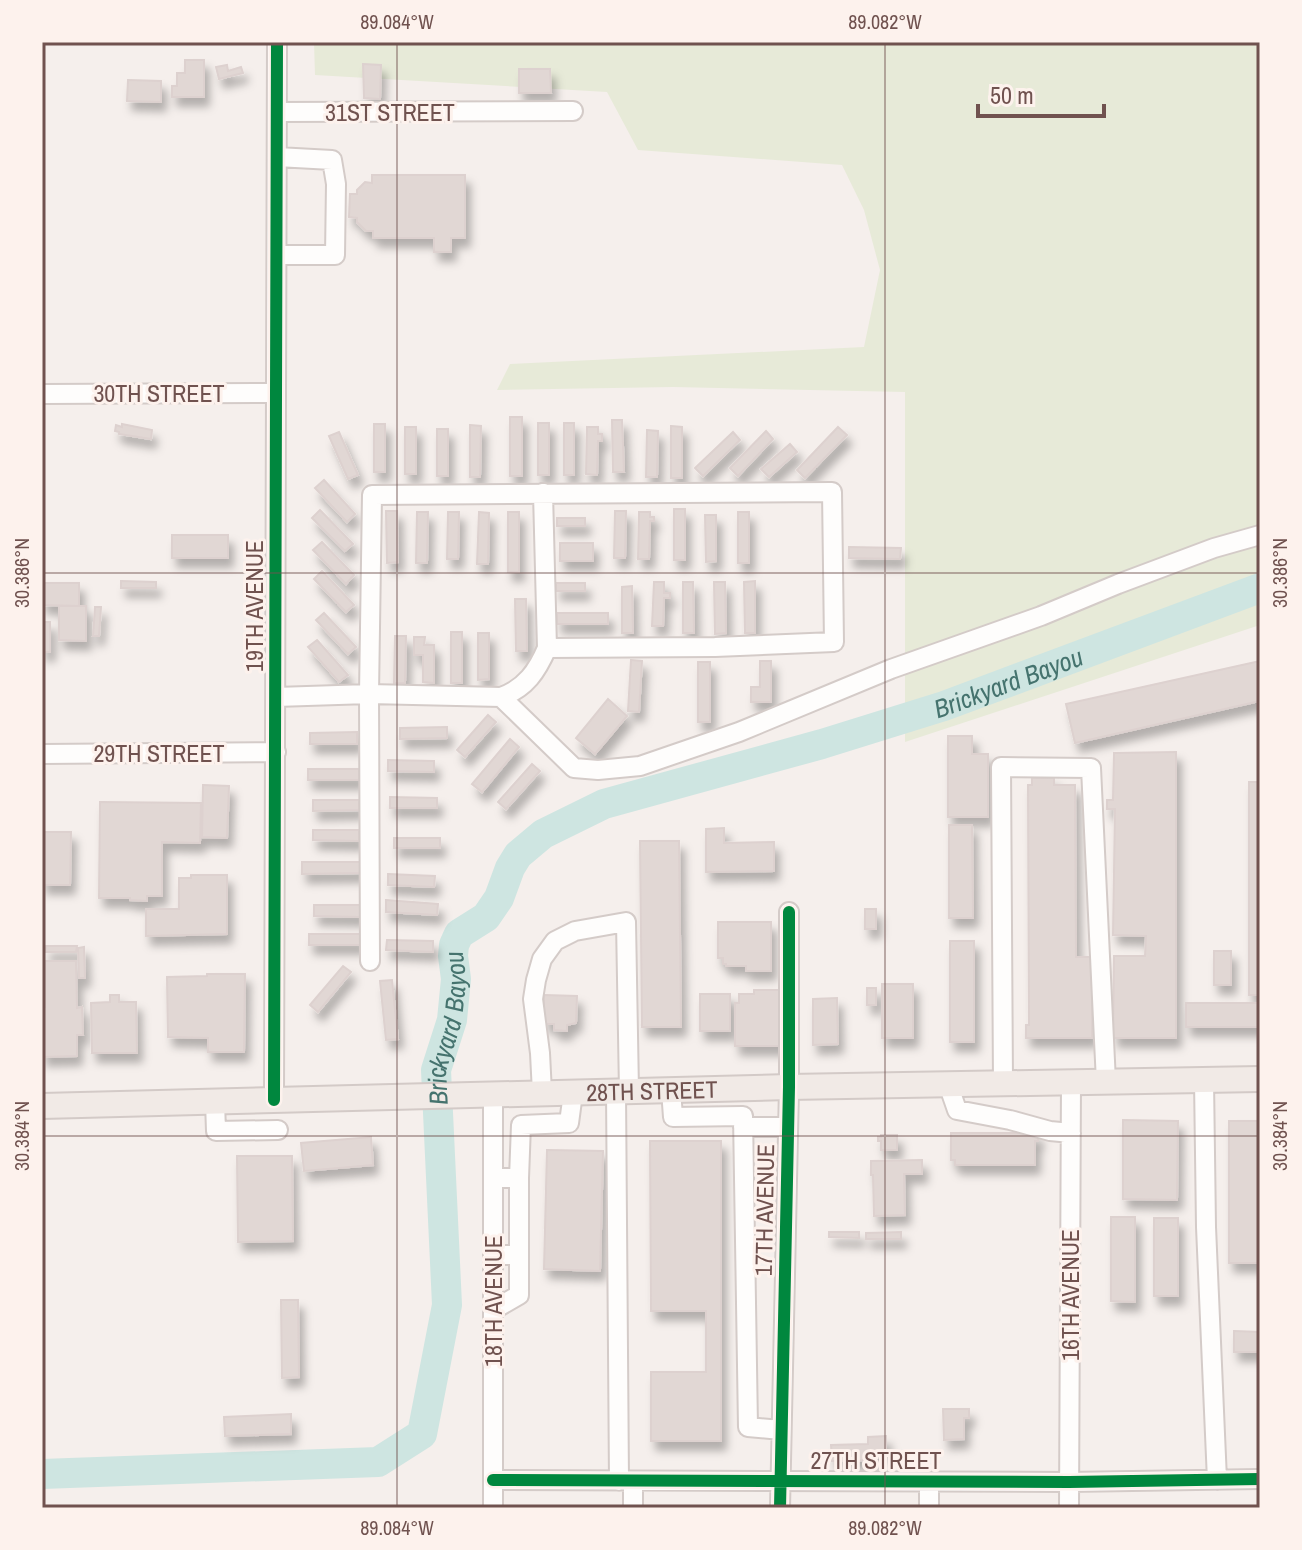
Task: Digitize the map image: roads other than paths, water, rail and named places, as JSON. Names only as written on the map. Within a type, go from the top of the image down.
[{"type":"main road","name":"28TH STREET","points":[[42,1106],[789,1087],[1260,1079]]},
{"type":"street","points":[[277,42],[277,112]]},
{"type":"street","name":"31ST STREET","points":[[277,112],[573,111]]},
{"type":"street","name":"19TH AVENUE","points":[[274,1100],[277,112]]},
{"type":"street","points":[[277,157],[332,160],[336,184],[335,255],[277,255]]},
{"type":"street","name":"30TH STREET","points":[[42,394],[276,393]]},
{"type":"street","points":[[370,961],[372,495],[832,492],[834,642],[715,647],[547,648]]},
{"type":"street","points":[[276,697],[369,694],[501,697],[518,691],[539,667],[547,648],[543,493]]},
{"type":"street","points":[[501,697],[574,768],[598,770],[640,766],[739,732],[891,669],[1041,616],[1214,548],[1260,535]]},
{"type":"street","name":"29TH STREET","points":[[42,754],[276,752]]},
{"type":"street","points":[[1003,1083],[1001,767],[1091,768],[1106,1082]]},
{"type":"street","name":"17TH AVENUE","points":[[780,1508],[789,1087],[789,912]]},
{"type":"street","points":[[542,1093],[533,999],[542,959],[555,941],[575,931],[626,922],[622,1092],[626,1481],[633,1508]]},
{"type":"street","points":[[1204,1080],[1206,1227],[1217,1480]]},
{"type":"street","name":"16TH AVENUE","points":[[1069,1508],[1071,1082]]},
{"type":"street","points":[[948,1084],[957,1110],[1071,1133]]},
{"type":"street","points":[[671,1090],[673,1117],[743,1116],[748,1427],[781,1430]]},
{"type":"street","points":[[493,1310],[519,1295],[521,1125],[569,1123],[573,1093]]},
{"type":"street","name":"18TH AVENUE","points":[[493,1095],[493,1508]]},
{"type":"street","points":[[215,1102],[216,1131],[278,1130]]},
{"type":"street","points":[[743,1127],[788,1127]]},
{"type":"street","points":[[493,1178],[519,1178]]},
{"type":"street","points":[[493,1255],[519,1255]]},
{"type":"street","name":"27TH STREET","points":[[493,1480],[1069,1482],[1260,1479]]},
{"type":"street","points":[[929,1482],[929,1508]]},
{"type":"waterway","name":"Brickyard Bayou","points":[[42,1474],[378,1462],[422,1434],[447,1305],[436,1070],[452,1020],[456,979],[454,945],[459,934],[486,917],[499,898],[518,855],[543,834],[604,804],[822,744],[944,706],[1260,588]]}]
